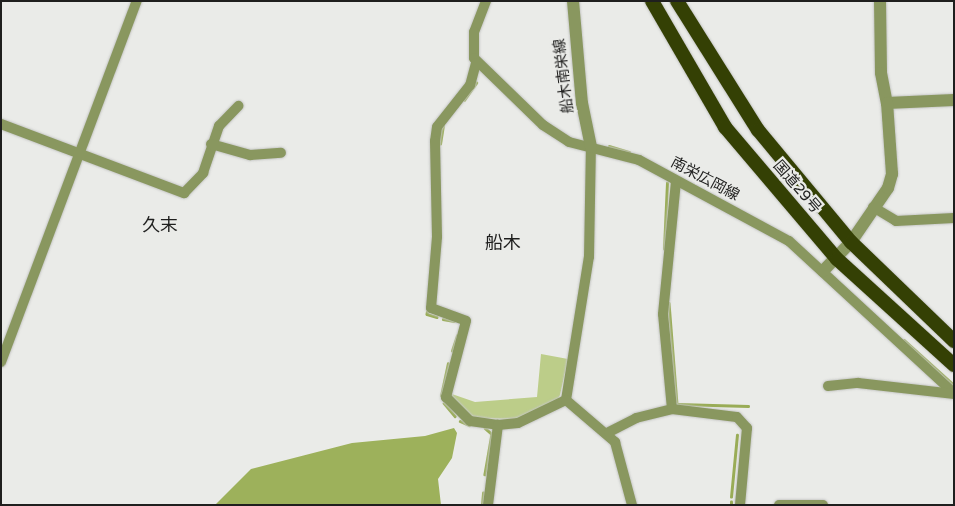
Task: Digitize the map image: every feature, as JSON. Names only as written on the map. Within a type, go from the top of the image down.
[{"type":"highway","name":"国道29号","points":[[652,1],[726,127],[837,259],[954,364]]},
{"type":"highway","name":"国道29号","points":[[677,1],[758,130],[851,242],[954,341]]},
{"type":"street","points":[[1,362],[4,347],[80,154],[137,1]]},
{"type":"street","points":[[486,1],[474,32],[476,63],[470,85],[437,127],[437,237],[431,308],[466,321],[446,397],[470,421],[498,424],[518,423],[566,400]]},
{"type":"street","name":"船木南栄線","points":[[573,1],[582,103],[591,147]]},
{"type":"street","points":[[823,272],[851,242],[872,207],[888,188],[892,174],[887,103],[881,73],[880,1]]},
{"type":"street","name":"南栄広岡線","points":[[476,63],[543,125],[569,142],[639,160],[676,182],[789,241],[954,393]]},
{"type":"street","points":[[887,103],[954,100]]},
{"type":"street","points":[[1,124],[184,193],[203,173],[211,144],[219,126],[238,106]]},
{"type":"street","points":[[211,144],[250,155],[281,153]]},
{"type":"street","points":[[566,400],[590,257],[591,147]]},
{"type":"street","points":[[672,409],[663,314],[676,182]]},
{"type":"street","points":[[872,207],[896,221],[954,218]]},
{"type":"street","points":[[828,386],[858,383],[882,389],[954,393]]},
{"type":"street","points":[[566,400],[609,432],[615,442],[632,505]]},
{"type":"street","points":[[609,432],[636,418],[672,409],[728,414],[747,428],[740,505]]},
{"type":"street","points":[[488,505],[498,424]]},
{"type":"street","points":[[779,505],[823,505]]},
{"type":"green space","points":[[541,354],[568,359],[560,395],[557,401],[518,419],[468,418],[449,393],[475,402],[537,397]]},
{"type":"green space","points":[[454,428],[457,433],[452,458],[438,479],[441,505],[215,505],[251,469],[352,443],[425,436]]},
{"type":"waterway","points":[[464,100],[476,83]]},
{"type":"waterway","points":[[440,144],[443,125]]},
{"type":"waterway","points":[[609,146],[629,152]]},
{"type":"waterway","points":[[664,249],[667,183]]},
{"type":"waterway","points":[[669,303],[677,404],[748,406]]},
{"type":"waterway","points":[[428,309],[427,314],[437,317]]},
{"type":"waterway","points":[[443,319],[454,321]]},
{"type":"waterway","points":[[452,351],[457,336]]},
{"type":"waterway","points":[[904,340],[954,385]]},
{"type":"waterway","points":[[441,396],[448,364]]},
{"type":"waterway","points":[[444,403],[455,416]]},
{"type":"waterway","points":[[460,421],[469,425]]},
{"type":"waterway","points":[[485,428],[492,434],[485,474]]},
{"type":"waterway","points":[[731,497],[737,435]]},
{"type":"waterway","points":[[482,505],[483,493]]},
{"type":"district","name":"久末","points":[[160,225]]},
{"type":"district","name":"船木","points":[[503,243]]}]
